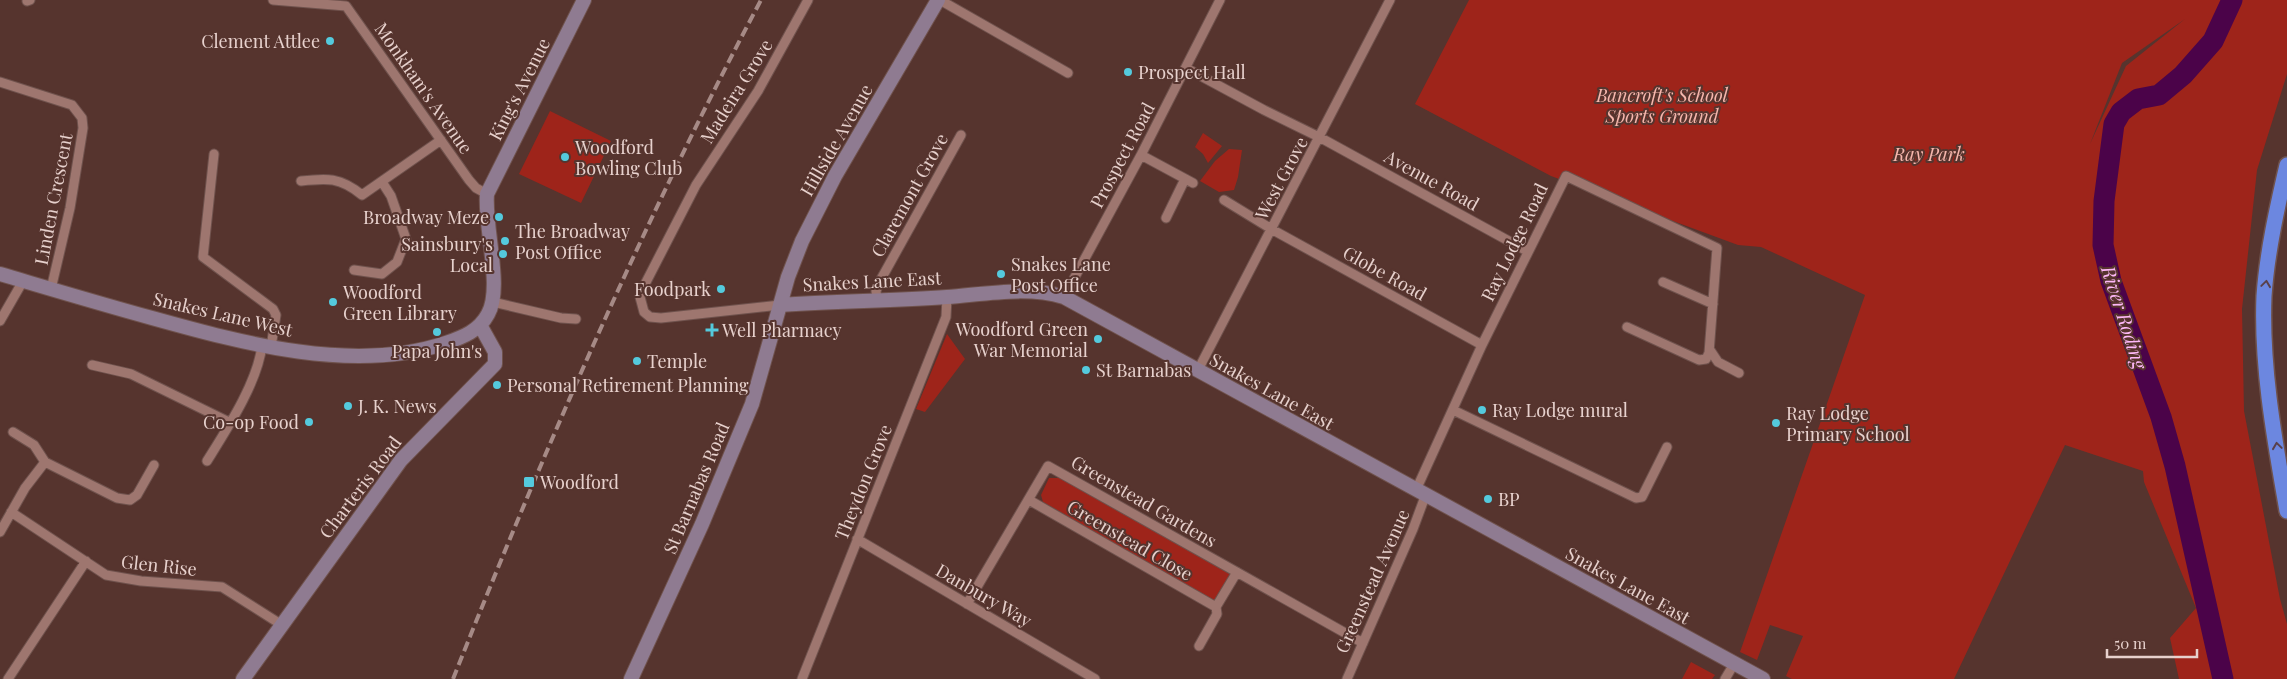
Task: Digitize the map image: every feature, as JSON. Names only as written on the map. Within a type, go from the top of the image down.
[{"type":"highway","points":[[2287,165],[2276,211],[2264,296],[2267,382],[2287,511]]},
{"type":"street","name":"Monkham's Avenue","points":[[273,0],[345,3],[473,184],[487,194]]},
{"type":"street","name":"King's Avenue","points":[[487,194],[584,0]]},
{"type":"street","name":"Madeira Grove","points":[[641,305],[643,288],[696,185],[758,91],[808,0]]},
{"type":"street","points":[[939,0],[1068,73]]},
{"type":"street","name":"Hillside Avenue","points":[[780,305],[791,268],[818,206],[939,0]]},
{"type":"street","name":"Prospect Road","points":[[1064,297],[1141,155],[1220,0]]},
{"type":"street","name":"West Grove","points":[[1198,370],[1321,138],[1390,0]]},
{"type":"street","name":"Avenue Road","points":[[1186,68],[1321,138],[1527,251]]},
{"type":"street","name":"Linden Crescent","points":[[0,82],[72,104],[82,118],[83,128],[70,208],[51,289]]},
{"type":"street","name":"Claremont Grove","points":[[877,300],[876,290],[880,281],[961,135]]},
{"type":"street","points":[[301,181],[328,177],[352,187],[362,195],[441,140]]},
{"type":"street","points":[[207,460],[231,424],[266,346],[276,315],[273,309],[203,257],[214,154]]},
{"type":"street","points":[[1141,155],[1189,181],[1166,218]]},
{"type":"street","name":"Ray Lodge Road","points":[[1421,492],[1453,410],[1482,345],[1563,178],[1569,176],[1716,248],[1710,352]]},
{"type":"street","points":[[354,270],[382,274],[397,262],[406,239],[391,196],[382,182]]},
{"type":"street","points":[[480,325],[490,312],[493,302],[492,273],[486,221],[487,194]]},
{"type":"street","name":"Globe Road","points":[[1224,200],[1273,230],[1482,345]]},
{"type":"street","name":"Snakes Lane West","points":[[0,274],[207,333],[266,346],[324,354],[403,354],[468,335],[480,325]]},
{"type":"street","points":[[0,321],[23,281]]},
{"type":"street","points":[[1663,282],[1713,304]]},
{"type":"street","name":"Snakes Lane East","points":[[641,305],[644,312],[650,317],[661,318],[780,305],[947,297],[992,292],[1049,293],[1064,297],[1763,679]]},
{"type":"street","name":"Theydon Grove","points":[[802,679],[946,317],[947,297]]},
{"type":"street","points":[[493,302],[576,320]]},
{"type":"street","name":"St Barnabas Road","points":[[631,679],[702,524],[752,404],[780,305]]},
{"type":"street","name":"Charteris Road","points":[[243,679],[401,460],[495,364],[495,352],[480,325]]},
{"type":"street","points":[[1627,327],[1699,360],[1706,359],[1710,352],[1718,362],[1739,373]]},
{"type":"street","points":[[92,365],[131,374],[231,424]]},
{"type":"street","points":[[1453,410],[1640,499],[1667,447]]},
{"type":"street","points":[[13,432],[34,445],[45,462],[117,498],[130,500],[137,494],[154,464]]},
{"type":"street","points":[[0,532],[11,512],[45,462]]},
{"type":"street","name":"Greenstead Gardens","points":[[967,604],[1029,500],[1045,468],[1050,467],[1363,643]]},
{"type":"street","name":"Greenstead Avenue","points":[[1347,679],[1413,528],[1421,492]]},
{"type":"street","name":"Greenstead Close","points":[[1029,500],[1216,607]]},
{"type":"street","name":"Glen Rise","points":[[11,512],[106,575],[141,581],[222,587],[282,625]]},
{"type":"street","name":"Danbury Way","points":[[857,540],[1095,679]]},
{"type":"street","points":[[8,679],[86,562]]},
{"type":"street","points":[[1199,646],[1217,614],[1216,607],[1237,572]]},
{"type":"street","points":[[1725,679],[1734,664]]},
{"type":"green space","points":[[1469,0],[2287,0],[2287,74],[2257,170],[2242,309],[2244,411],[2280,599],[2287,624],[2287,679],[2179,679],[2170,638],[2196,608],[2144,482],[2143,471],[2065,445],[1954,679],[1792,679],[1786,676],[1803,636],[1770,625],[1757,660],[1740,652],[1865,295],[1761,247],[1738,245],[1551,176],[1415,104]],"holes":[[[2185,19],[2126,66],[2090,144],[2122,63]]]},
{"type":"green space","name":"Woodford Bowling Club","points":[[550,111],[611,141],[581,203],[519,174]]},
{"type":"green space","points":[[1203,133],[1222,146],[1208,163],[1203,154],[1195,147]]},
{"type":"green space","points":[[1229,149],[1242,150],[1238,177],[1234,190],[1219,192],[1200,181],[1215,161]]},
{"type":"green space","points":[[947,334],[965,359],[925,412],[916,409]]},
{"type":"green space","points":[[1049,478],[1063,478],[1232,575],[1215,602],[1043,502],[1041,495]]},
{"type":"green space","points":[[1691,662],[1715,675],[1712,679],[1682,679]]},
{"type":"waterway","name":"River Roding","points":[[2223,679],[2175,466],[2161,417],[2111,281],[2103,245],[2104,201],[2114,124],[2121,112],[2138,99],[2159,95],[2183,75],[2213,41],[2232,0]]},
{"type":"railway","points":[[453,679],[523,506],[636,251],[676,166],[761,0]]},
{"type":"place","name":"Clement Attlee","points":[[330,41]]},
{"type":"place","name":"Prospect Hall","points":[[1128,72]]},
{"type":"place","name":"Woodford Bowling Club","points":[[565,157]]},
{"type":"place","name":"Broadway Meze","points":[[499,217]]},
{"type":"place","name":"The Broadway Post Office","points":[[505,241]]},
{"type":"place","name":"Sainsbury's Local","points":[[503,254]]},
{"type":"place","name":"Snakes Lane Post Office","points":[[1001,274]]},
{"type":"place","name":"Foodpark","points":[[721,289]]},
{"type":"place","name":"Woodford Green Library","points":[[333,302]]},
{"type":"place","name":"Well Pharmacy","points":[[712,330]]},
{"type":"place","name":"Papa John's","points":[[437,332]]},
{"type":"place","name":"Woodford Green War Memorial","points":[[1098,339]]},
{"type":"place","name":"Temple","points":[[637,361]]},
{"type":"place","name":"St Barnabas","points":[[1086,370]]},
{"type":"place","name":"Personal Retirement Planning","points":[[497,385]]},
{"type":"place","name":"J. K. News","points":[[348,406]]},
{"type":"place","name":"Ray Lodge mural","points":[[1482,410]]},
{"type":"place","name":"Co-op Food","points":[[309,422]]},
{"type":"place","name":"Ray Lodge Primary School","points":[[1776,423]]},
{"type":"place","name":"Woodford","points":[[529,482]]},
{"type":"place","name":"BP","points":[[1488,499]]},
{"type":"park label","name":"Bancroft's School Sports Ground","points":[[1662,105]]},
{"type":"park label","name":"Ray Park","points":[[1929,154]]}]
